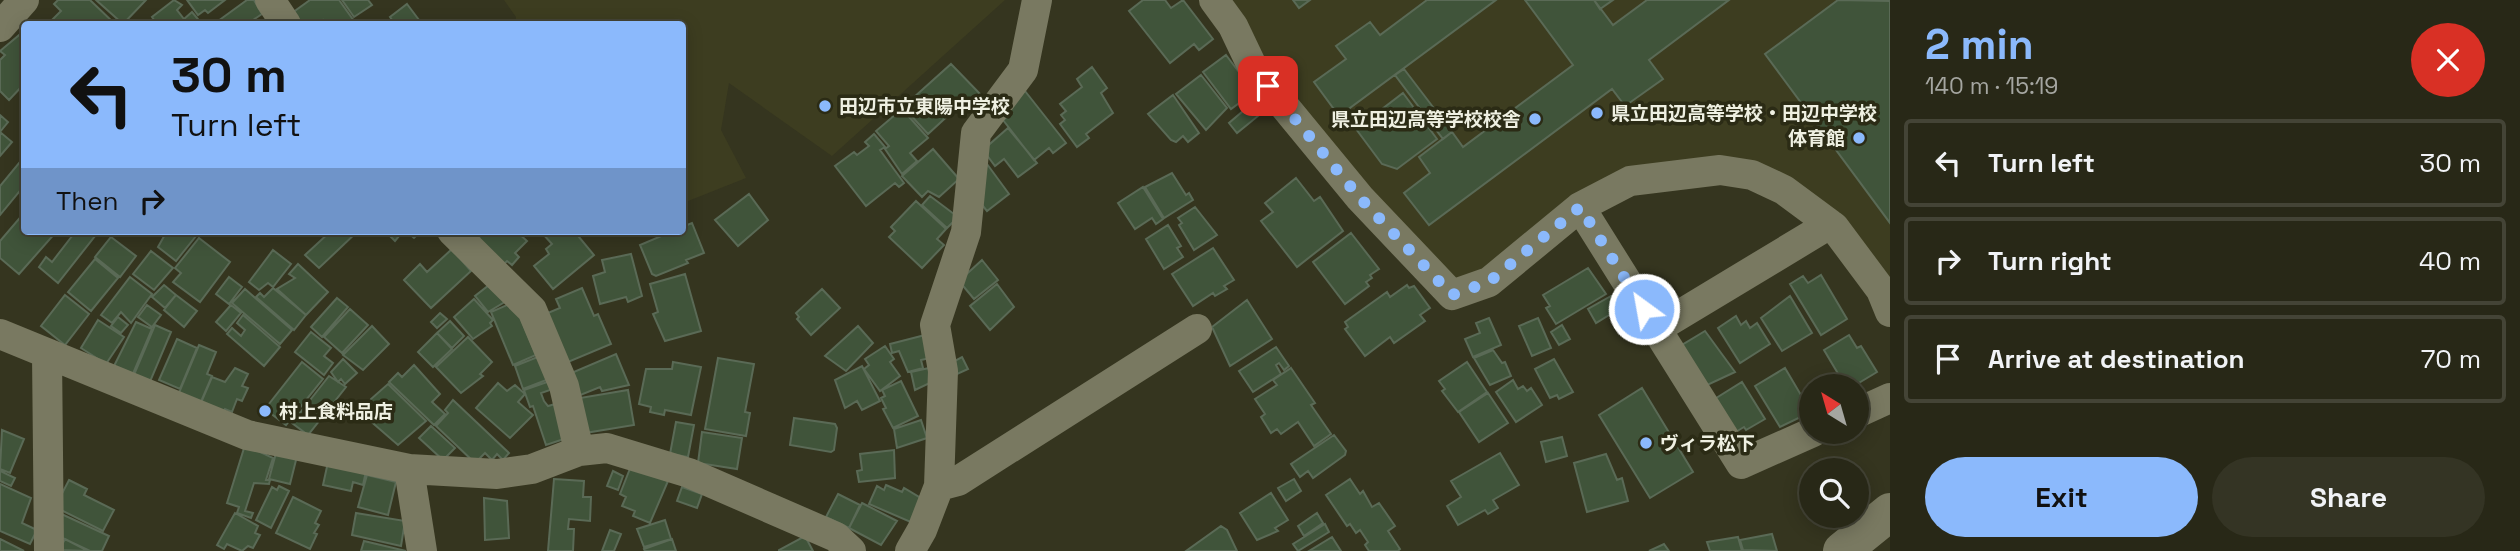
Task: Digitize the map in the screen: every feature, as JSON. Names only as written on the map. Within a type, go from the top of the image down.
[{"type":"street","points":[[270,0],[284,21]]},
{"type":"street","points":[[910,551],[922,530],[939,486],[943,371],[935,325],[966,232],[976,133],[1023,70],[1037,0]]},
{"type":"street","points":[[1214,0],[1233,26],[1252,68],[1360,198],[1452,295],[1489,282],[1580,207],[1630,181],[1720,170],[1752,175],[1784,190],[1830,224],[1881,289],[1890,312]]},
{"type":"street","points":[[0,27],[21,1]]},
{"type":"street","points":[[1580,207],[1741,464],[1799,438]]},
{"type":"street","points":[[1657,329],[1830,224]]},
{"type":"street","points":[[456,235],[532,310],[564,386],[579,451]]},
{"type":"street","points":[[939,486],[958,481],[1197,329]]},
{"type":"street","points":[[0,334],[247,435],[410,469],[496,474],[532,469],[579,451],[607,448],[689,473],[836,537],[851,551]]},
{"type":"street","points":[[47,354],[49,551]]},
{"type":"street","points":[[1869,408],[1890,398]]},
{"type":"street","points":[[410,469],[422,551]]},
{"type":"street","points":[[1842,551],[1889,506]]},
{"type":"shaded area","name":"田辺市立東陽中学校","points":[[504,0],[1005,0],[832,156],[729,83],[721,130],[746,178],[686,202],[686,21],[516,21]]},
{"type":"shaded area","name":"県立田辺高等学校・田辺中学校","points":[[1228,0],[1890,0],[1890,295],[1752,175],[1630,181],[1452,295],[1259,56],[1250,27]]},
{"type":"building","points":[[58,0],[90,0],[112,21],[53,21],[61,11],[54,4]]},
{"type":"building","points":[[96,0],[146,0],[126,21],[120,21]]},
{"type":"building","points":[[174,0],[182,5],[177,10],[184,19],[192,12],[200,21],[155,21],[152,17]]},
{"type":"building","points":[[187,0],[225,0],[208,13],[205,10],[198,15]]},
{"type":"building","points":[[247,0],[254,0],[262,14],[252,21],[218,21]]},
{"type":"building","points":[[310,0],[339,0],[354,21],[298,21],[292,13]]},
{"type":"building","points":[[342,0],[368,0],[372,5],[354,17]]},
{"type":"building","points":[[1143,0],[1165,0],[1171,8],[1183,0],[1213,39],[1199,50],[1194,44],[1170,63],[1129,11]]},
{"type":"building","points":[[1293,0],[1310,0],[1299,8]]},
{"type":"building","name":"県立田辺高等学校校舎","points":[[1427,0],[1496,0],[1339,116],[1314,82],[1346,59],[1336,46],[1370,22],[1380,35]]},
{"type":"building","name":"県立田辺高等学校校舎","points":[[1525,0],[1594,0],[1613,25],[1647,0],[1729,0],[1649,60],[1663,79],[1625,106],[1612,89],[1429,225],[1404,193],[1430,173],[1419,157],[1452,132],[1463,147],[1573,65]]},
{"type":"building","points":[[1594,0],[1613,0],[1600,9]]},
{"type":"building","name":"体育館","points":[[1838,0],[1890,1],[1890,223],[1765,54]]},
{"type":"building","points":[[407,4],[420,21],[393,21],[390,17]]},
{"type":"building","points":[[21,34],[21,87],[9,100],[0,91],[0,60],[5,55],[0,51]]},
{"type":"building","points":[[1226,55],[1254,92],[1231,109],[1203,72]]},
{"type":"building","points":[[951,64],[984,98],[974,108],[966,99],[928,134],[903,107]]},
{"type":"building","points":[[1092,67],[1107,88],[1101,93],[1113,113],[1086,134],[1089,138],[1077,147],[1060,124],[1065,120],[1061,115],[1066,111],[1060,104],[1082,87],[1077,79]]},
{"type":"building","points":[[1404,69],[1452,132],[1443,139],[1395,75]]},
{"type":"building","points":[[1201,75],[1227,108],[1206,130],[1176,94]]},
{"type":"building","points":[[1025,91],[1066,143],[1053,153],[1049,148],[1034,160],[1003,120],[1012,113],[1006,106]]},
{"type":"building","points":[[1403,93],[1437,139],[1397,169],[1382,164],[1356,129]]},
{"type":"building","points":[[1173,95],[1199,133],[1188,142],[1183,136],[1176,142],[1171,140],[1148,114]]},
{"type":"building","points":[[1249,106],[1258,116],[1237,133],[1229,123]]},
{"type":"building","points":[[902,109],[928,138],[910,153],[917,161],[902,174],[885,149],[889,146],[876,131]]},
{"type":"building","points":[[0,115],[8,122],[0,132]]},
{"type":"building","points":[[1008,128],[1037,163],[1018,177],[1004,159],[995,166],[983,150]]},
{"type":"building","points":[[0,132],[12,142],[0,156]]},
{"type":"building","points":[[874,134],[885,147],[880,150],[904,183],[899,187],[895,183],[866,206],[835,166],[854,152],[857,155],[869,146],[865,142]]},
{"type":"building","points":[[933,149],[959,179],[939,197],[928,191],[922,197],[902,176]]},
{"type":"building","points":[[21,161],[21,190],[0,215],[0,186]]},
{"type":"building","points":[[987,164],[1009,194],[987,211],[978,200]]},
{"type":"building","points":[[1172,173],[1186,195],[1189,193],[1193,200],[1164,218],[1145,187]]},
{"type":"building","points":[[1296,178],[1314,201],[1320,197],[1343,231],[1297,267],[1261,221],[1273,212],[1265,203]]},
{"type":"building","points":[[1143,187],[1163,219],[1156,224],[1152,218],[1135,229],[1118,203]]},
{"type":"building","points":[[749,194],[768,220],[738,246],[715,220]]},
{"type":"building","points":[[930,196],[958,217],[947,228],[922,205]]},
{"type":"building","points":[[916,201],[946,229],[937,239],[944,245],[922,268],[889,237],[895,231],[891,227]]},
{"type":"building","points":[[1195,207],[1217,235],[1194,250],[1179,225],[1182,223],[1178,218]]},
{"type":"building","points":[[21,216],[21,235],[53,235],[19,274],[0,258],[0,241]]},
{"type":"building","points":[[692,223],[704,253],[686,260],[688,263],[656,276],[652,274],[640,245],[664,235],[686,235],[686,225]]},
{"type":"building","points":[[1168,225],[1181,246],[1177,248],[1183,257],[1164,269],[1146,239]]},
{"type":"building","points":[[1351,233],[1379,269],[1370,275],[1372,278],[1366,282],[1369,286],[1345,304],[1313,262]]},
{"type":"building","points":[[73,235],[96,235],[58,283],[39,267],[46,257],[52,262]]},
{"type":"building","points":[[165,235],[197,235],[176,261],[158,247]]},
{"type":"building","points":[[327,235],[354,235],[319,268],[305,255]]},
{"type":"building","points":[[389,235],[400,235],[395,241]]},
{"type":"building","points":[[482,235],[520,235],[527,241],[515,253],[519,257],[512,265],[507,261],[502,266],[476,240]]},
{"type":"building","points":[[544,235],[577,235],[594,255],[553,289],[534,266],[549,254],[546,249],[552,244]]},
{"type":"building","points":[[111,237],[136,256],[120,277],[95,257]]},
{"type":"building","points":[[199,238],[230,262],[200,302],[173,282],[181,273],[175,268]]},
{"type":"building","points":[[1213,248],[1234,280],[1224,286],[1227,289],[1215,296],[1213,293],[1193,306],[1172,274]]},
{"type":"building","points":[[452,249],[471,271],[431,308],[404,280],[420,264],[427,272]]},
{"type":"building","points":[[273,250],[291,264],[273,287],[268,283],[259,290],[249,282]]},
{"type":"building","points":[[151,251],[173,268],[154,290],[133,274]]},
{"type":"building","points":[[631,254],[642,296],[628,302],[626,297],[600,304],[593,276],[605,272],[602,260]]},
{"type":"building","points":[[95,259],[118,278],[91,311],[68,292]]},
{"type":"building","points":[[982,260],[998,280],[974,299],[959,281]]},
{"type":"building","points":[[298,264],[328,292],[306,315],[277,289],[295,278],[289,274]]},
{"type":"building","points":[[1588,268],[1606,294],[1556,324],[1546,308],[1550,306],[1543,295]]},
{"type":"building","points":[[685,274],[701,331],[665,341],[653,314],[658,312],[650,284]]},
{"type":"building","points":[[1821,275],[1847,319],[1821,335],[1790,284],[1803,276],[1808,283]]},
{"type":"building","points":[[130,277],[152,294],[131,323],[121,312],[112,323],[101,315]]},
{"type":"building","points":[[229,277],[242,287],[229,304],[216,294]]},
{"type":"building","points":[[493,282],[508,300],[488,312],[475,296]]},
{"type":"building","points":[[997,284],[1014,307],[990,330],[970,306]]},
{"type":"building","points":[[164,285],[176,295],[165,308],[152,297]]},
{"type":"building","points":[[1407,285],[1409,288],[1414,286],[1430,308],[1420,315],[1425,321],[1394,343],[1390,337],[1365,356],[1345,329],[1348,327],[1345,322],[1387,292],[1390,297]]},
{"type":"building","points":[[273,288],[306,315],[294,330],[256,297],[260,293],[264,297]]},
{"type":"building","points":[[582,288],[594,316],[598,314],[611,344],[568,362],[543,315],[560,308],[556,299]]},
{"type":"building","points":[[245,289],[292,330],[280,344],[232,303]]},
{"type":"building","points":[[822,289],[840,308],[811,335],[797,319],[799,317],[796,313]]},
{"type":"building","points":[[65,295],[89,314],[65,345],[41,326]]},
{"type":"building","points":[[176,295],[197,311],[184,327],[164,310]]},
{"type":"building","points":[[1611,296],[1619,309],[1596,323],[1588,309]]},
{"type":"building","points":[[1790,296],[1812,333],[1782,351],[1761,318]]},
{"type":"building","points":[[337,298],[348,307],[322,337],[311,327]]},
{"type":"building","points":[[474,299],[493,320],[490,323],[492,326],[473,339],[454,317]]},
{"type":"building","points":[[1247,300],[1272,339],[1230,366],[1212,327]]},
{"type":"building","points":[[514,302],[536,355],[513,365],[491,312]]},
{"type":"building","points":[[147,305],[161,315],[152,327],[138,317]]},
{"type":"building","points":[[231,305],[241,313],[226,331],[216,322]]},
{"type":"building","points":[[350,309],[368,325],[342,353],[324,337]]},
{"type":"building","points":[[440,313],[447,319],[437,328],[431,322]]},
{"type":"building","points":[[243,315],[280,347],[264,366],[227,334],[232,328],[241,336],[245,330],[237,323]]},
{"type":"building","points":[[1736,316],[1741,325],[1746,321],[1750,328],[1757,323],[1770,344],[1740,363],[1718,328]]},
{"type":"building","points":[[118,317],[128,325],[121,333],[111,326]]},
{"type":"building","points":[[1489,318],[1501,345],[1473,357],[1465,339],[1480,333],[1476,323]]},
{"type":"building","points":[[1538,318],[1551,348],[1532,356],[1519,326]]},
{"type":"building","points":[[98,320],[124,337],[106,364],[81,348]]},
{"type":"building","points":[[450,321],[464,336],[452,348],[437,333]]},
{"type":"building","points":[[136,322],[152,329],[132,376],[113,368]]},
{"type":"building","points":[[155,325],[171,332],[149,384],[133,377]]},
{"type":"building","points":[[1562,325],[1570,339],[1559,345],[1551,332]]},
{"type":"building","points":[[372,326],[389,344],[363,370],[343,355]]},
{"type":"building","points":[[858,326],[873,343],[846,371],[825,356]]},
{"type":"building","points":[[1705,331],[1735,372],[1703,387],[1682,345]]},
{"type":"building","points":[[311,332],[331,348],[324,356],[333,363],[324,375],[295,352]]},
{"type":"building","points":[[437,333],[452,349],[433,367],[418,352]]},
{"type":"building","points":[[925,335],[930,358],[921,360],[923,368],[908,372],[899,351],[892,353],[890,344]]},
{"type":"building","points":[[1849,335],[1857,348],[1861,346],[1877,372],[1869,377],[1869,374],[1838,374],[1824,350]]},
{"type":"building","points":[[468,337],[492,362],[480,374],[483,376],[461,393],[436,367]]},
{"type":"building","points":[[177,339],[197,348],[180,389],[159,380]]},
{"type":"building","points":[[199,345],[216,352],[207,374],[212,376],[200,404],[178,395]]},
{"type":"building","points":[[885,346],[894,359],[890,362],[900,376],[880,391],[864,369],[869,365],[865,359]]},
{"type":"building","points":[[1276,347],[1289,366],[1284,370],[1279,363],[1276,365],[1281,374],[1253,392],[1239,371]]},
{"type":"building","points":[[1493,350],[1502,363],[1505,362],[1511,376],[1490,385],[1474,358]]},
{"type":"building","points":[[616,354],[629,385],[602,391],[600,387],[578,396],[569,374]]},
{"type":"building","points":[[540,356],[549,379],[523,389],[515,366]]},
{"type":"building","points":[[962,357],[968,369],[955,375],[949,364]]},
{"type":"building","points":[[718,358],[754,364],[745,412],[750,413],[746,436],[705,429]]},
{"type":"building","points":[[343,359],[357,373],[345,384],[341,379],[338,382],[331,372]]},
{"type":"building","points":[[1554,359],[1573,392],[1559,399],[1557,395],[1550,398],[1535,369]]},
{"type":"building","points":[[302,362],[323,379],[286,425],[265,409]]},
{"type":"building","points":[[673,362],[701,367],[691,415],[665,410],[664,415],[650,412],[651,407],[639,404],[646,369],[672,369]]},
{"type":"building","points":[[1467,362],[1487,392],[1458,412],[1442,391],[1445,389],[1439,381]]},
{"type":"building","points":[[414,365],[440,394],[432,402],[445,414],[434,425],[389,382],[398,373],[402,377]]},
{"type":"building","points":[[862,366],[880,401],[862,410],[857,401],[845,408],[835,380]]},
{"type":"building","points":[[235,368],[248,374],[242,386],[248,388],[242,401],[237,399],[232,412],[225,409],[223,414],[200,405],[212,377],[225,382]]},
{"type":"building","points":[[929,368],[932,382],[915,390],[911,372]]},
{"type":"building","points":[[1291,368],[1315,403],[1311,405],[1331,434],[1314,446],[1298,422],[1281,434],[1277,429],[1271,433],[1261,417],[1265,414],[1255,399],[1277,385],[1273,380]]},
{"type":"building","points":[[1785,368],[1799,392],[1799,418],[1780,427],[1755,386]]},
{"type":"building","points":[[329,376],[346,387],[308,435],[292,423]]},
{"type":"building","points":[[1513,380],[1518,389],[1523,386],[1527,391],[1531,388],[1542,405],[1516,422],[1496,392]]},
{"type":"building","points":[[550,381],[553,389],[541,393],[548,406],[559,403],[570,437],[546,445],[533,406],[530,407],[524,390]]},
{"type":"building","points":[[901,381],[918,416],[893,428],[883,409],[886,408],[881,398],[885,396],[882,390]]},
{"type":"building","points":[[1742,382],[1765,419],[1746,430],[1744,427],[1734,433],[1713,400]]},
{"type":"building","points":[[498,383],[507,391],[515,385],[525,394],[518,402],[533,415],[510,438],[476,408]]},
{"type":"building","points":[[388,384],[426,421],[398,445],[368,419],[371,416],[366,412],[371,399]]},
{"type":"building","name":"ヴィラ松下","points":[[1642,388],[1693,472],[1650,498],[1599,415]]},
{"type":"building","points":[[628,390],[634,425],[585,433],[580,398]]},
{"type":"building","points":[[1488,393],[1508,423],[1479,442],[1459,412]]},
{"type":"building","points":[[453,400],[509,453],[503,460],[497,454],[492,460],[485,453],[475,463],[436,426],[448,413],[445,410]]},
{"type":"building","points":[[794,418],[835,424],[837,428],[834,450],[831,452],[790,445]]},
{"type":"building","points":[[921,420],[927,438],[897,448],[894,429]]},
{"type":"building","points":[[676,422],[694,425],[688,457],[670,454]]},
{"type":"building","points":[[431,426],[455,448],[443,460],[419,438]]},
{"type":"building","points":[[2,430],[24,439],[10,473],[0,469]]},
{"type":"building","points":[[702,432],[742,438],[737,469],[698,463]]},
{"type":"building","points":[[1334,435],[1346,451],[1345,455],[1313,478],[1308,471],[1300,477],[1291,464]]},
{"type":"building","points":[[1562,437],[1567,456],[1546,462],[1541,442]]},
{"type":"building","points":[[245,445],[273,458],[266,480],[270,480],[269,484],[254,483],[245,511],[253,513],[251,518],[237,513],[239,507],[227,503]]},
{"type":"building","points":[[894,450],[895,478],[859,482],[857,471],[862,470],[860,454]]},
{"type":"building","points":[[276,453],[297,456],[290,484],[269,479]]},
{"type":"building","points":[[1500,453],[1519,485],[1493,500],[1498,508],[1488,514],[1485,510],[1458,525],[1447,506],[1461,497],[1451,481]]},
{"type":"building","points":[[1606,454],[1617,480],[1622,478],[1628,501],[1587,512],[1574,463]]},
{"type":"building","points":[[328,462],[366,471],[363,485],[353,482],[351,491],[323,485]]},
{"type":"building","points":[[631,466],[668,481],[650,523],[633,516],[635,511],[622,506],[626,497],[620,494]]},
{"type":"building","points":[[0,471],[15,478],[11,486],[0,481]]},
{"type":"building","points":[[613,471],[623,476],[618,490],[607,486]]},
{"type":"building","points":[[367,475],[396,482],[388,515],[358,507]]},
{"type":"building","points":[[554,479],[584,481],[583,497],[591,497],[590,521],[569,519],[568,529],[574,529],[573,551],[548,551]]},
{"type":"building","points":[[1294,479],[1301,491],[1286,501],[1278,488]]},
{"type":"building","points":[[1350,479],[1360,494],[1363,491],[1372,507],[1379,503],[1395,526],[1388,531],[1400,549],[1398,551],[1369,551],[1365,545],[1368,542],[1360,530],[1356,533],[1350,524],[1347,526],[1326,495]]},
{"type":"building","points":[[69,480],[87,489],[84,495],[114,510],[103,531],[55,507]]},
{"type":"building","points":[[0,484],[31,498],[22,523],[37,530],[30,544],[0,531]]},
{"type":"building","points":[[886,485],[902,492],[904,488],[924,500],[913,523],[869,504],[877,486],[884,490]]},
{"type":"building","points":[[279,486],[289,491],[271,528],[256,520],[272,487],[277,490]]},
{"type":"building","points":[[682,487],[702,494],[697,508],[677,501]]},
{"type":"building","points":[[1271,493],[1288,520],[1275,528],[1278,531],[1257,540],[1240,513]]},
{"type":"building","points":[[838,494],[860,505],[849,528],[826,517]]},
{"type":"building","points":[[293,497],[321,511],[315,523],[319,525],[314,533],[317,534],[310,549],[276,533]]},
{"type":"building","points":[[484,498],[507,501],[509,538],[485,540]]},
{"type":"building","points":[[862,503],[897,521],[881,545],[849,528]]},
{"type":"building","points":[[55,511],[109,536],[102,551],[90,551],[58,536]]},
{"type":"building","points":[[235,513],[258,526],[255,533],[260,535],[253,548],[248,546],[242,551],[227,544],[224,549],[217,545]]},
{"type":"building","points":[[356,513],[405,521],[401,546],[352,535]]},
{"type":"building","points":[[1317,513],[1323,523],[1304,536],[1298,526]]},
{"type":"building","points":[[665,520],[671,539],[644,547],[637,529]]},
{"type":"building","points":[[1325,524],[1329,532],[1298,551],[1293,544]]},
{"type":"building","points":[[1221,526],[1227,530],[1237,551],[1186,551]]},
{"type":"building","points":[[610,530],[621,534],[614,551],[602,551]]},
{"type":"building","points":[[1772,534],[1777,551],[1743,550],[1740,540]]},
{"type":"building","points":[[805,536],[813,551],[779,551],[779,550]]},
{"type":"building","points":[[1332,537],[1341,551],[1309,551]]},
{"type":"building","points":[[1738,537],[1742,551],[1710,551],[1707,542]]},
{"type":"building","points":[[0,539],[24,551],[0,551]]},
{"type":"building","points":[[65,539],[88,551],[59,550]]},
{"type":"building","points":[[672,539],[676,551],[644,549]]},
{"type":"building","points":[[364,541],[406,551],[361,551]]},
{"type":"building","points":[[1664,544],[1669,551],[1649,551]]},
{"type":"place","name":"田辺市立東陽中学校","points":[[825,106]]},
{"type":"place","name":"県立田辺高等学校・田辺中学校","points":[[1597,113]]},
{"type":"place","name":"県立田辺高等学校校舎","points":[[1535,119]]},
{"type":"place","name":"体育館","points":[[1859,138]]},
{"type":"place","name":"村上食料品店","points":[[265,411]]},
{"type":"place","name":"ヴィラ松下","points":[[1646,443]]},
{"type":"route","points":[[1268,86],[1360,198],[1452,295],[1489,282],[1580,207],[1644,309]]}]
